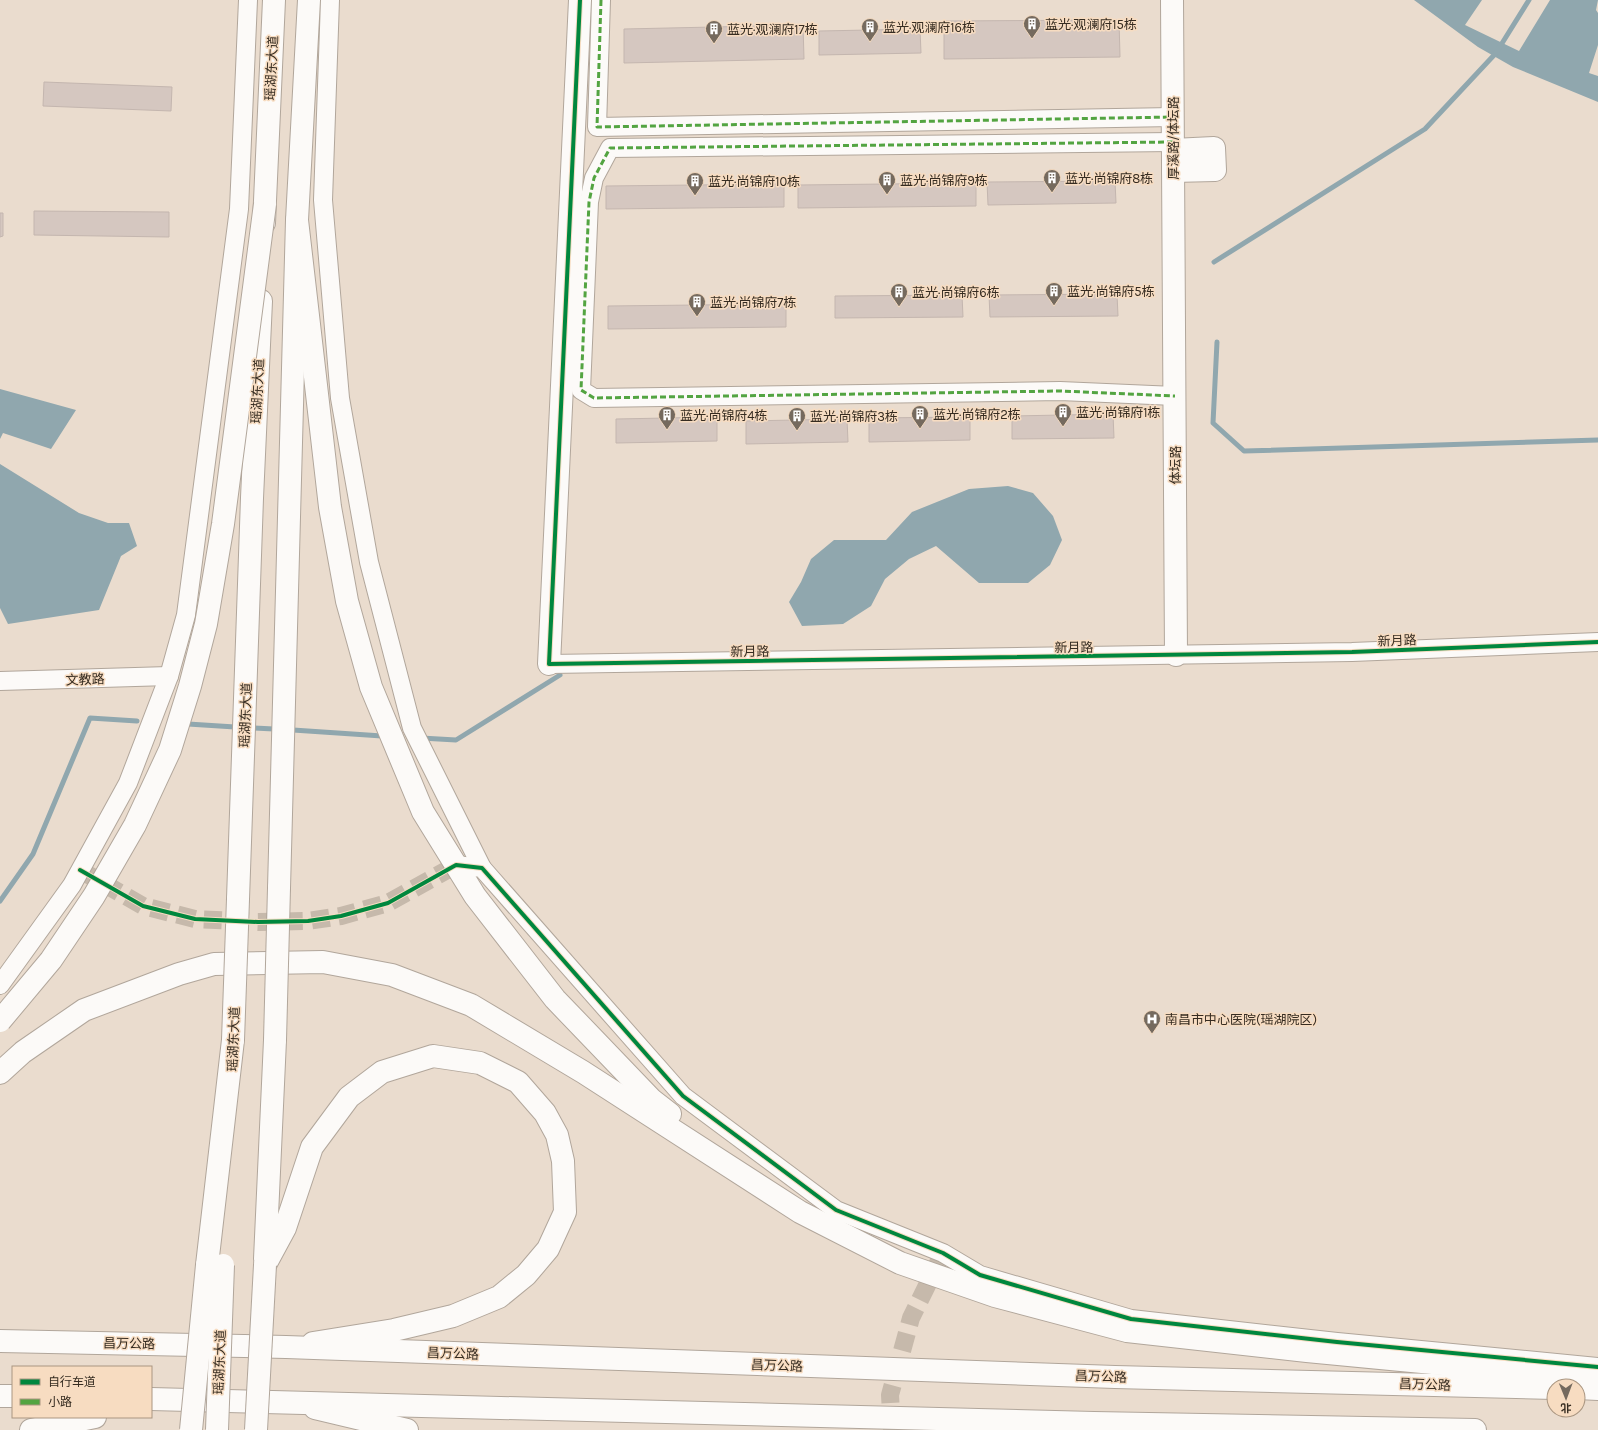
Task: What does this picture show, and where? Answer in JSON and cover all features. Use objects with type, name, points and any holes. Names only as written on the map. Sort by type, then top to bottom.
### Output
[{"type":"main road","name":"瑶湖东大道","points":[[217,1430],[215,1265],[233,1040],[252,490],[274,0]]},
{"type":"main road","points":[[256,1430],[276,1040],[297,220],[309,0]]},
{"type":"main road","points":[[549,664],[580,0]]},
{"type":"main road","name":"厚溪路/体坛路","points":[[1172,0],[1174,275]]},
{"type":"main road","points":[[1173,146],[1214,148],[1215,170],[1173,172]]},
{"type":"main road","points":[[0,1021],[51,960],[94,896],[135,825],[170,750],[192,678],[209,609],[223,524],[265,204]]},
{"type":"main road","points":[[297,220],[330,506],[347,601],[371,687],[424,812],[475,896],[555,999],[652,1100],[800,1212]]},
{"type":"main road","name":"体坛路","points":[[1174,275],[1176,655]]},
{"type":"main road","points":[[0,1073],[23,1052],[84,1010],[179,974],[214,964],[322,962],[392,975],[471,1005],[583,1072],[800,1212],[900,1263],[995,1296],[1127,1331],[1307,1351],[1598,1380]]},
{"type":"main road","points":[[264,1265],[285,1228],[312,1147],[349,1097],[382,1072],[433,1056],[480,1063],[518,1082],[545,1113],[557,1135],[563,1161],[565,1212],[548,1249],[526,1275],[499,1297],[453,1316],[401,1328],[286,1347]]},
{"type":"main road","points":[[191,1430],[215,1265]]},
{"type":"main road","name":"昌万公路","points":[[0,1341],[286,1347],[1115,1377],[1546,1388]]},
{"type":"main road","points":[[1586,1388],[1598,1389]]},
{"type":"main road","points":[[0,1396],[12,1396]]},
{"type":"main road","points":[[152,1400],[1094,1423],[1475,1430]]},
{"type":"main road","points":[[152,1406],[179,1400]]},
{"type":"main road","points":[[294,1403],[407,1430]]},
{"type":"main road","points":[[30,1430],[90,1418]]},
{"type":"street","points":[[0,985],[72,885],[128,783],[169,676],[186,615],[239,209],[248,0]]},
{"type":"street","points":[[330,0],[323,200],[340,398],[369,562],[412,728],[482,868],[683,1096],[836,1210],[943,1252],[980,1275],[1131,1319],[1338,1342],[1598,1367]]},
{"type":"street","points":[[601,0],[597,127],[1173,117]]},
{"type":"street","points":[[1173,146],[610,148],[594,178],[589,202],[581,390],[594,398],[1060,391],[1175,396]]},
{"type":"street","name":"新月路","points":[[549,664],[1352,652],[1598,642]]},
{"type":"street","name":"文教路","points":[[0,681],[169,676]]},
{"type":"street","points":[[456,865],[482,868]]},
{"type":"water","points":[[1414,0],[1482,0],[1465,25],[1519,51],[1550,0],[1598,0],[1596,10],[1598,13],[1598,45],[1589,73],[1598,76],[1598,102],[1513,67],[1478,47]]},
{"type":"water","points":[[0,389],[76,410],[51,449],[3,433],[0,439]]},
{"type":"water","points":[[0,464],[79,513],[108,523],[129,523],[137,546],[121,556],[99,610],[8,624],[0,608]]},
{"type":"water","points":[[1008,486],[1033,493],[1053,516],[1062,540],[1050,565],[1028,583],[979,583],[936,546],[909,559],[885,579],[871,606],[843,624],[802,626],[789,602],[801,582],[811,559],[834,540],[886,540],[912,512],[969,489]]},
{"type":"building","name":"蓝光·观澜府15栋","points":[[1119,20],[1120,57],[944,59],[944,21]]},
{"type":"building","name":"蓝光·观澜府17栋","points":[[803,25],[804,59],[624,63],[624,29]]},
{"type":"building","name":"蓝光·观澜府16栋","points":[[920,29],[921,53],[819,55],[819,31]]},
{"type":"building","points":[[44,82],[172,87],[171,111],[43,106]]},
{"type":"building","name":"蓝光·尚锦府8栋","points":[[1115,181],[1116,203],[988,205],[987,182]]},
{"type":"building","name":"蓝光·尚锦府9栋","points":[[976,183],[976,206],[798,208],[798,185]]},
{"type":"building","name":"蓝光·尚锦府10栋","points":[[784,184],[784,207],[606,209],[606,186]]},
{"type":"building","points":[[34,211],[169,212],[169,237],[34,235]]},
{"type":"building","points":[[0,213],[3,213],[3,236],[0,237]]},
{"type":"building","name":"蓝光·尚锦府5栋","points":[[1117,294],[1118,316],[990,317],[989,295]]},
{"type":"building","name":"蓝光·尚锦府6栋","points":[[962,295],[963,317],[835,318],[835,296]]},
{"type":"building","name":"蓝光·尚锦府7栋","points":[[786,304],[786,327],[608,329],[608,306]]},
{"type":"building","name":"蓝光·尚锦府1栋","points":[[1113,414],[1114,438],[1012,439],[1012,416]]},
{"type":"building","name":"蓝光·尚锦府4栋","points":[[717,417],[717,441],[616,443],[616,419]]},
{"type":"building","name":"蓝光·尚锦府2栋","points":[[970,417],[970,440],[869,442],[869,418]]},
{"type":"building","name":"蓝光·尚锦府3栋","points":[[847,419],[848,442],[746,444],[746,421]]},
{"type":"waterway","points":[[1214,262],[1425,129],[1496,53],[1529,0]]},
{"type":"waterway","points":[[1217,342],[1213,423],[1244,451],[1598,440]]},
{"type":"waterway","points":[[421,738],[456,740],[560,675]]},
{"type":"waterway","points":[[0,901],[33,854],[90,718],[137,721]]},
{"type":"waterway","points":[[188,724],[235,727]]},
{"type":"waterway","points":[[254,728],[274,729]]},
{"type":"waterway","points":[[293,730],[382,736]]},
{"type":"tunnel","points":[[80,870],[143,906],[195,919],[258,922],[308,921],[341,916],[388,903],[456,865]]},
{"type":"tunnel","points":[[892,1430],[890,1395],[911,1318],[943,1253]]},
{"type":"marked path","points":[[601,0],[597,127],[1173,117]]},
{"type":"marked path","points":[[1173,142],[610,148],[594,178],[589,202],[581,390],[594,398],[1060,391],[1175,396]]},
{"type":"cycle path","points":[[580,0],[549,664],[1352,652],[1598,642]]},
{"type":"cycle path","points":[[80,870],[143,906],[195,919],[258,922],[308,921],[341,916],[388,903],[456,865],[482,868],[683,1096],[836,1210],[943,1253],[980,1275],[1131,1319],[1337,1342],[1598,1367]]},
{"type":"place","name":"蓝光·观澜府15栋","points":[[1032,39]]},
{"type":"place","name":"蓝光·观澜府16栋","points":[[870,42]]},
{"type":"place","name":"蓝光·观澜府17栋","points":[[714,44]]},
{"type":"place","name":"蓝光·尚锦府8栋","points":[[1052,193]]},
{"type":"place","name":"蓝光·尚锦府9栋","points":[[887,195]]},
{"type":"place","name":"蓝光·尚锦府10栋","points":[[695,196]]},
{"type":"place","name":"蓝光·尚锦府5栋","points":[[1054,306]]},
{"type":"place","name":"蓝光·尚锦府6栋","points":[[899,307]]},
{"type":"place","name":"蓝光·尚锦府7栋","points":[[697,317]]},
{"type":"place","name":"蓝光·尚锦府1栋","points":[[1063,427]]},
{"type":"place","name":"蓝光·尚锦府2栋","points":[[920,429]]},
{"type":"place","name":"蓝光·尚锦府4栋","points":[[667,430]]},
{"type":"place","name":"蓝光·尚锦府3栋","points":[[797,431]]},
{"type":"place","name":"南昌市中心医院(瑶湖院区)","points":[[1152,1034]]}]
